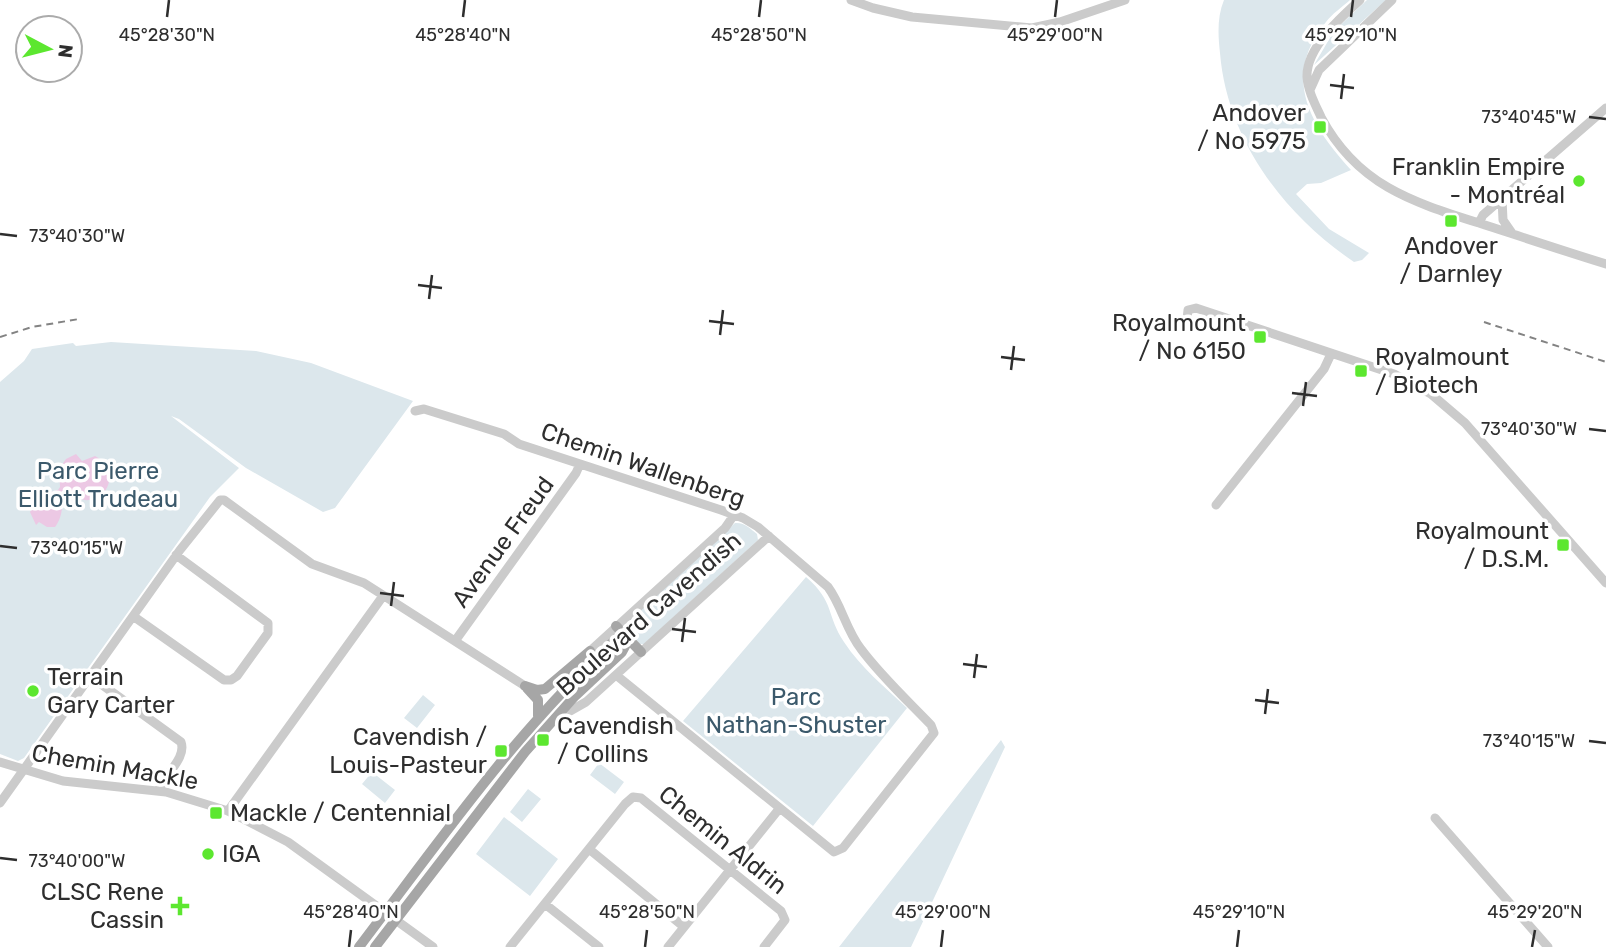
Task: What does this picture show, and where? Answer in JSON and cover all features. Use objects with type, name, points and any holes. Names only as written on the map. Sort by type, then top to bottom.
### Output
[{"type":"main road","points":[[623,633],[641,652]]},
{"type":"main road","name":"Boulevard Cavendish","points":[[359,947],[503,757],[578,674],[623,633]]},
{"type":"main road","name":"Boulevard Cavendish","points":[[375,947],[515,765],[575,696],[624,649],[623,633]]},
{"type":"main road","points":[[525,686],[540,691],[545,689],[590,651]]},
{"type":"main road","points":[[525,686],[538,700],[538,716]]},
{"type":"street","points":[[851,0],[912,17],[1032,28],[1060,22],[1125,0]]},
{"type":"street","points":[[1360,0],[1332,26],[1309,63],[1307,75],[1310,92],[1325,123],[1356,163],[1373,178],[1411,201],[1606,264]]},
{"type":"street","points":[[1310,92],[1319,70],[1392,0]]},
{"type":"street","points":[[1479,223],[1483,215],[1606,107]]},
{"type":"street","points":[[1502,199],[1503,219],[1513,234]]},
{"type":"street","points":[[1210,314],[1406,379],[1443,402],[1606,583]]},
{"type":"street","points":[[1216,505],[1324,369],[1331,354]]},
{"type":"street","name":"Chemin Wallenberg","points":[[415,411],[424,409],[504,434],[519,444],[734,514],[769,536],[828,587],[861,649],[931,725],[934,733],[843,848],[834,852],[779,809]]},
{"type":"street","name":"Avenue Freud","points":[[455,641],[580,464]]},
{"type":"street","points":[[0,803],[176,555],[212,506],[220,500],[224,500],[312,564],[357,579],[525,686]]},
{"type":"street","name":"Boulevard Cavendish","points":[[552,703],[590,651],[623,633],[725,528],[734,514]]},
{"type":"street","name":"Boulevard Cavendish","points":[[554,720],[583,705],[769,536]]},
{"type":"street","points":[[133,616],[224,680],[233,680],[245,666],[268,633],[267,621],[176,555]]},
{"type":"street","points":[[228,811],[383,596]]},
{"type":"street","points":[[616,675],[779,809],[668,947]]},
{"type":"street","points":[[90,676],[181,742],[182,753],[162,781],[159,791]]},
{"type":"street","name":"Chemin Mackle","points":[[0,762],[64,781],[159,791],[198,800],[228,811],[288,842],[433,947]]},
{"type":"street","name":"Chemin Aldrin","points":[[589,849],[625,804],[633,797],[641,799],[781,911],[785,920],[764,947]]},
{"type":"street","points":[[1436,818],[1548,947]]},
{"type":"street","points":[[510,947],[589,849],[684,926]]},
{"type":"street","points":[[545,904],[599,947]]},
{"type":"green space","points":[[1224,0],[1350,0],[1328,19],[1312,42],[1305,62],[1303,81],[1313,118],[1323,136],[1351,170],[1321,183],[1307,184],[1296,194],[1329,229],[1369,253],[1362,260],[1354,262],[1304,221],[1263,172],[1247,144],[1225,85],[1219,33]]},
{"type":"green space","points":[[1367,0],[1386,0],[1314,65],[1334,31]]},
{"type":"green space","name":"Parc Pierre Elliott Trudeau","points":[[111,342],[256,351],[311,363],[413,401],[335,508],[323,512],[246,468],[171,416],[239,468],[210,497],[24,758],[18,761],[0,754],[0,382],[24,361],[32,349],[73,343],[76,346]]},
{"type":"green space","points":[[735,523],[750,528],[757,534],[758,540],[644,644],[640,644],[625,623]]},
{"type":"green space","name":"Parc Nathan-Shuster","points":[[806,577],[822,594],[838,632],[851,651],[907,708],[813,826],[683,721]]},
{"type":"green space","points":[[423,695],[435,705],[417,728],[404,718]]},
{"type":"green space","points":[[1001,740],[1005,747],[911,947],[839,947]]},
{"type":"green space","points":[[599,763],[624,782],[615,794],[590,775]]},
{"type":"green space","points":[[372,772],[395,790],[385,803],[362,784]]},
{"type":"green space","points":[[528,789],[541,799],[522,822],[510,812]]},
{"type":"green space","points":[[504,817],[558,859],[530,896],[476,854]]},
{"type":"shaded area","points":[[76,454],[82,461],[95,456],[102,460],[109,472],[105,491],[89,500],[66,496],[55,527],[47,527],[39,522],[36,525],[30,512],[42,494],[58,490],[59,469],[66,459]]},
{"type":"railway","points":[[0,337],[32,327],[79,319]]},
{"type":"railway","points":[[1484,322],[1606,362]]},
{"type":"place","name":"Andover / No 5975","points":[[1320,127]]},
{"type":"place","name":"Franklin Empire - Montréal","points":[[1579,181]]},
{"type":"place","name":"Andover / Darnley","points":[[1451,221]]},
{"type":"place","name":"Royalmount / No 6150","points":[[1260,337]]},
{"type":"place","name":"Royalmount / Biotech","points":[[1361,371]]},
{"type":"place","name":"Royalmount / D.S.M.","points":[[1563,545]]},
{"type":"place","name":"Terrain Gary Carter","points":[[33,691]]},
{"type":"place","name":"Cavendish / Collins","points":[[543,740]]},
{"type":"place","name":"Cavendish / Louis-Pasteur","points":[[501,751]]},
{"type":"place","name":"Mackle / Centennial","points":[[216,813]]},
{"type":"place","name":"IGA","points":[[208,854]]},
{"type":"place","name":"CLSC Rene Cassin","points":[[180,906]]}]
